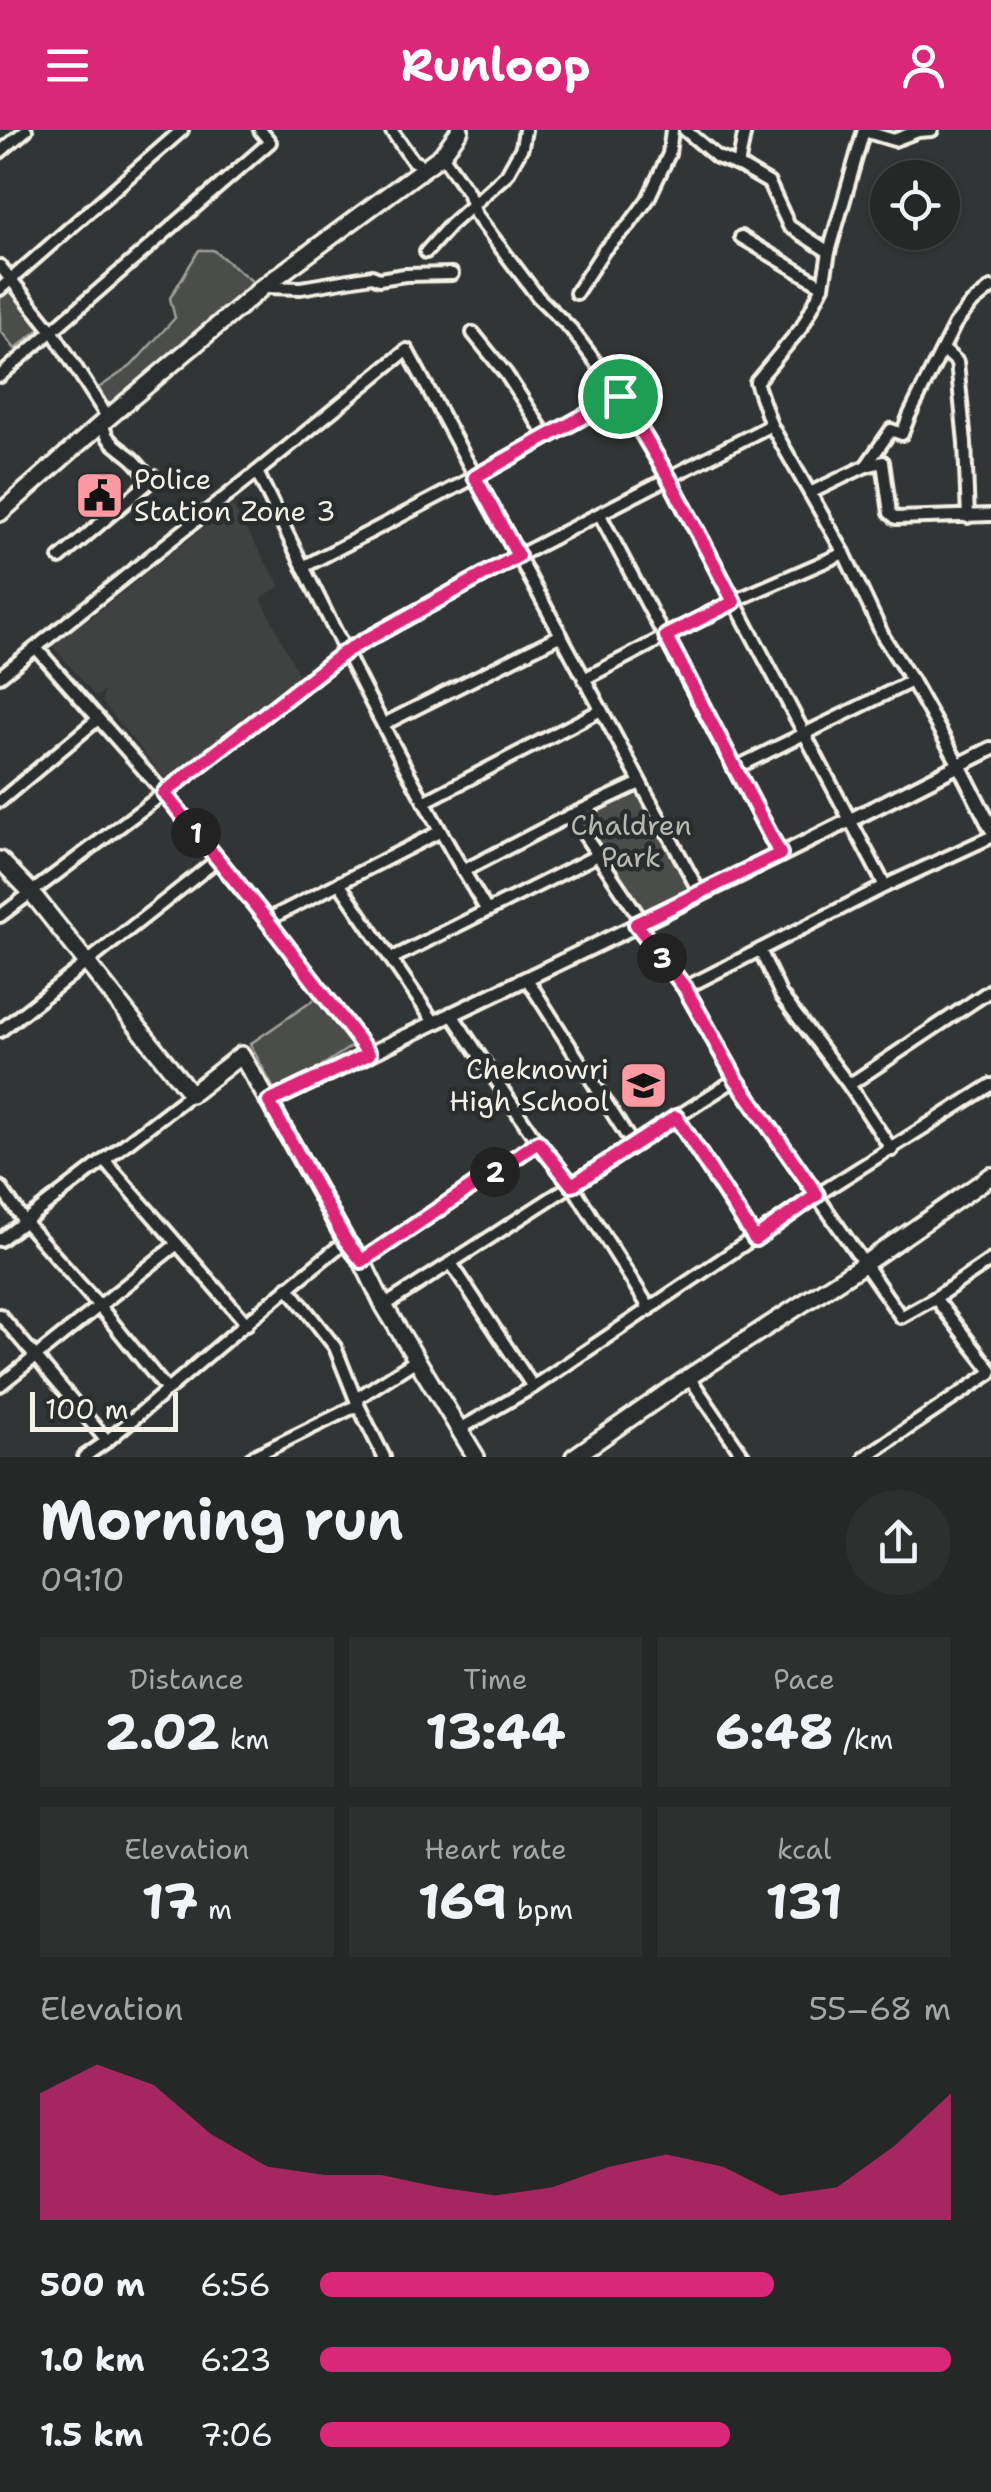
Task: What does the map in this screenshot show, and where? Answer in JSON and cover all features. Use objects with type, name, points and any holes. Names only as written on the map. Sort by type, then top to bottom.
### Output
[{"type":"main road","points":[[0,513],[263,287],[442,155],[460,130]]},
{"type":"main road","points":[[0,860],[31,892],[191,1094],[241,1055],[346,1241],[362,1261],[384,1306],[476,1457]]},
{"type":"main road","points":[[574,1457],[991,1176]]},
{"type":"street","points":[[0,152],[26,130]]},
{"type":"street","points":[[0,289],[182,130]]},
{"type":"street","points":[[0,376],[270,142],[260,130]]},
{"type":"street","points":[[391,130],[413,161],[426,166]]},
{"type":"street","points":[[426,252],[507,174],[522,147],[525,130]]},
{"type":"street","points":[[576,293],[604,250],[648,199],[670,154],[672,130]]},
{"type":"street","points":[[685,130],[716,157],[769,183],[789,226],[829,252]]},
{"type":"street","points":[[738,166],[745,130]]},
{"type":"street","points":[[932,130],[894,140],[864,131],[823,286],[802,328],[756,382],[771,425],[991,828]]},
{"type":"street","points":[[442,155],[468,192],[476,215],[528,283],[571,329],[620,396],[669,478],[885,886]]},
{"type":"street","points":[[741,238],[823,286]]},
{"type":"street","points":[[0,266],[53,332],[105,420],[104,432],[114,446],[153,479],[60,558]]},
{"type":"street","points":[[263,287],[301,288],[372,276],[379,279],[452,274]]},
{"type":"street","points":[[866,466],[891,430],[902,434],[955,324],[991,288]]},
{"type":"street","points":[[473,333],[506,374],[546,437]]},
{"type":"street","points":[[943,349],[957,362],[968,517]]},
{"type":"street","points":[[0,676],[407,350],[700,893]]},
{"type":"street","points":[[303,567],[620,396]]},
{"type":"street","points":[[0,916],[346,651],[518,556],[771,425]]},
{"type":"street","points":[[810,493],[883,462],[890,513],[896,518],[991,516]]},
{"type":"street","points":[[257,472],[424,802],[486,909]]},
{"type":"street","points":[[600,515],[780,854]]},
{"type":"street","points":[[584,679],[734,602],[844,553]]},
{"type":"street","points":[[384,724],[560,634]]},
{"type":"street","points":[[36,648],[164,793],[369,1054]]},
{"type":"street","points":[[735,768],[912,681]]},
{"type":"street","points":[[424,802],[601,710]]},
{"type":"street","points":[[0,801],[98,720]]},
{"type":"street","points":[[269,1102],[991,749]]},
{"type":"street","points":[[463,871],[640,783]]},
{"type":"street","points":[[572,814],[639,923],[685,988],[736,1079],[901,1317],[991,1260]]},
{"type":"street","points":[[267,920],[440,832]]},
{"type":"street","points":[[685,988],[991,837]]},
{"type":"street","points":[[391,959],[598,854]]},
{"type":"street","points":[[0,1031],[216,860]]},
{"type":"street","points":[[339,883],[434,1022]]},
{"type":"street","points":[[760,950],[781,995],[849,1084],[892,1150]]},
{"type":"street","points":[[527,979],[633,1145]]},
{"type":"street","points":[[849,1084],[991,990]]},
{"type":"street","points":[[451,1014],[572,1185],[650,1309]]},
{"type":"street","points":[[384,1306],[736,1079]]},
{"type":"street","points":[[460,1428],[533,1387],[817,1195],[991,1085]]},
{"type":"street","points":[[0,1240],[191,1094]]},
{"type":"street","points":[[676,1117],[755,1239]]},
{"type":"street","points":[[362,1261],[538,1142]]},
{"type":"street","points":[[105,1161],[247,1324]]},
{"type":"street","points":[[0,1187],[24,1221],[167,1390]]},
{"type":"street","points":[[93,1455],[346,1241]]},
{"type":"street","points":[[0,1385],[177,1244]]},
{"type":"street","points":[[451,1263],[533,1387]]},
{"type":"street","points":[[288,1287],[336,1346],[358,1405],[384,1457]]},
{"type":"street","points":[[865,1457],[991,1371],[936,1298]]},
{"type":"street","points":[[0,1315],[107,1441]]},
{"type":"street","points":[[358,1405],[359,1398],[418,1360]]},
{"type":"street","points":[[689,1377],[744,1457]]},
{"type":"street","points":[[252,1457],[358,1405]]},
{"type":"shaded area","points":[[232,505],[280,586],[261,598],[301,680],[166,780],[102,702],[104,691],[96,697],[51,644],[84,617],[88,620]]},
{"type":"green space","points":[[199,250],[213,250],[257,285],[108,410],[94,391],[131,366],[175,318],[170,298]]},
{"type":"green space","points":[[11,289],[42,327],[15,349],[0,330],[0,298]]},
{"type":"green space","name":"Chaldren Park","points":[[639,789],[696,889],[642,914],[580,822]]},
{"type":"green space","points":[[318,997],[355,1044],[277,1095],[250,1044]]},
{"type":"place","name":"Police Station Zone 3","points":[[99,495]]},
{"type":"place","name":"Cheknowri High School","points":[[644,1085]]},
{"type":"route","points":[[620,396],[669,478],[734,602],[666,636],[780,854],[636,924],[685,988],[736,1079],[817,1195],[755,1239],[676,1117],[572,1185],[538,1142],[362,1261],[346,1241],[269,1102],[369,1054],[164,793],[346,651],[518,556],[475,477],[620,396]]}]
